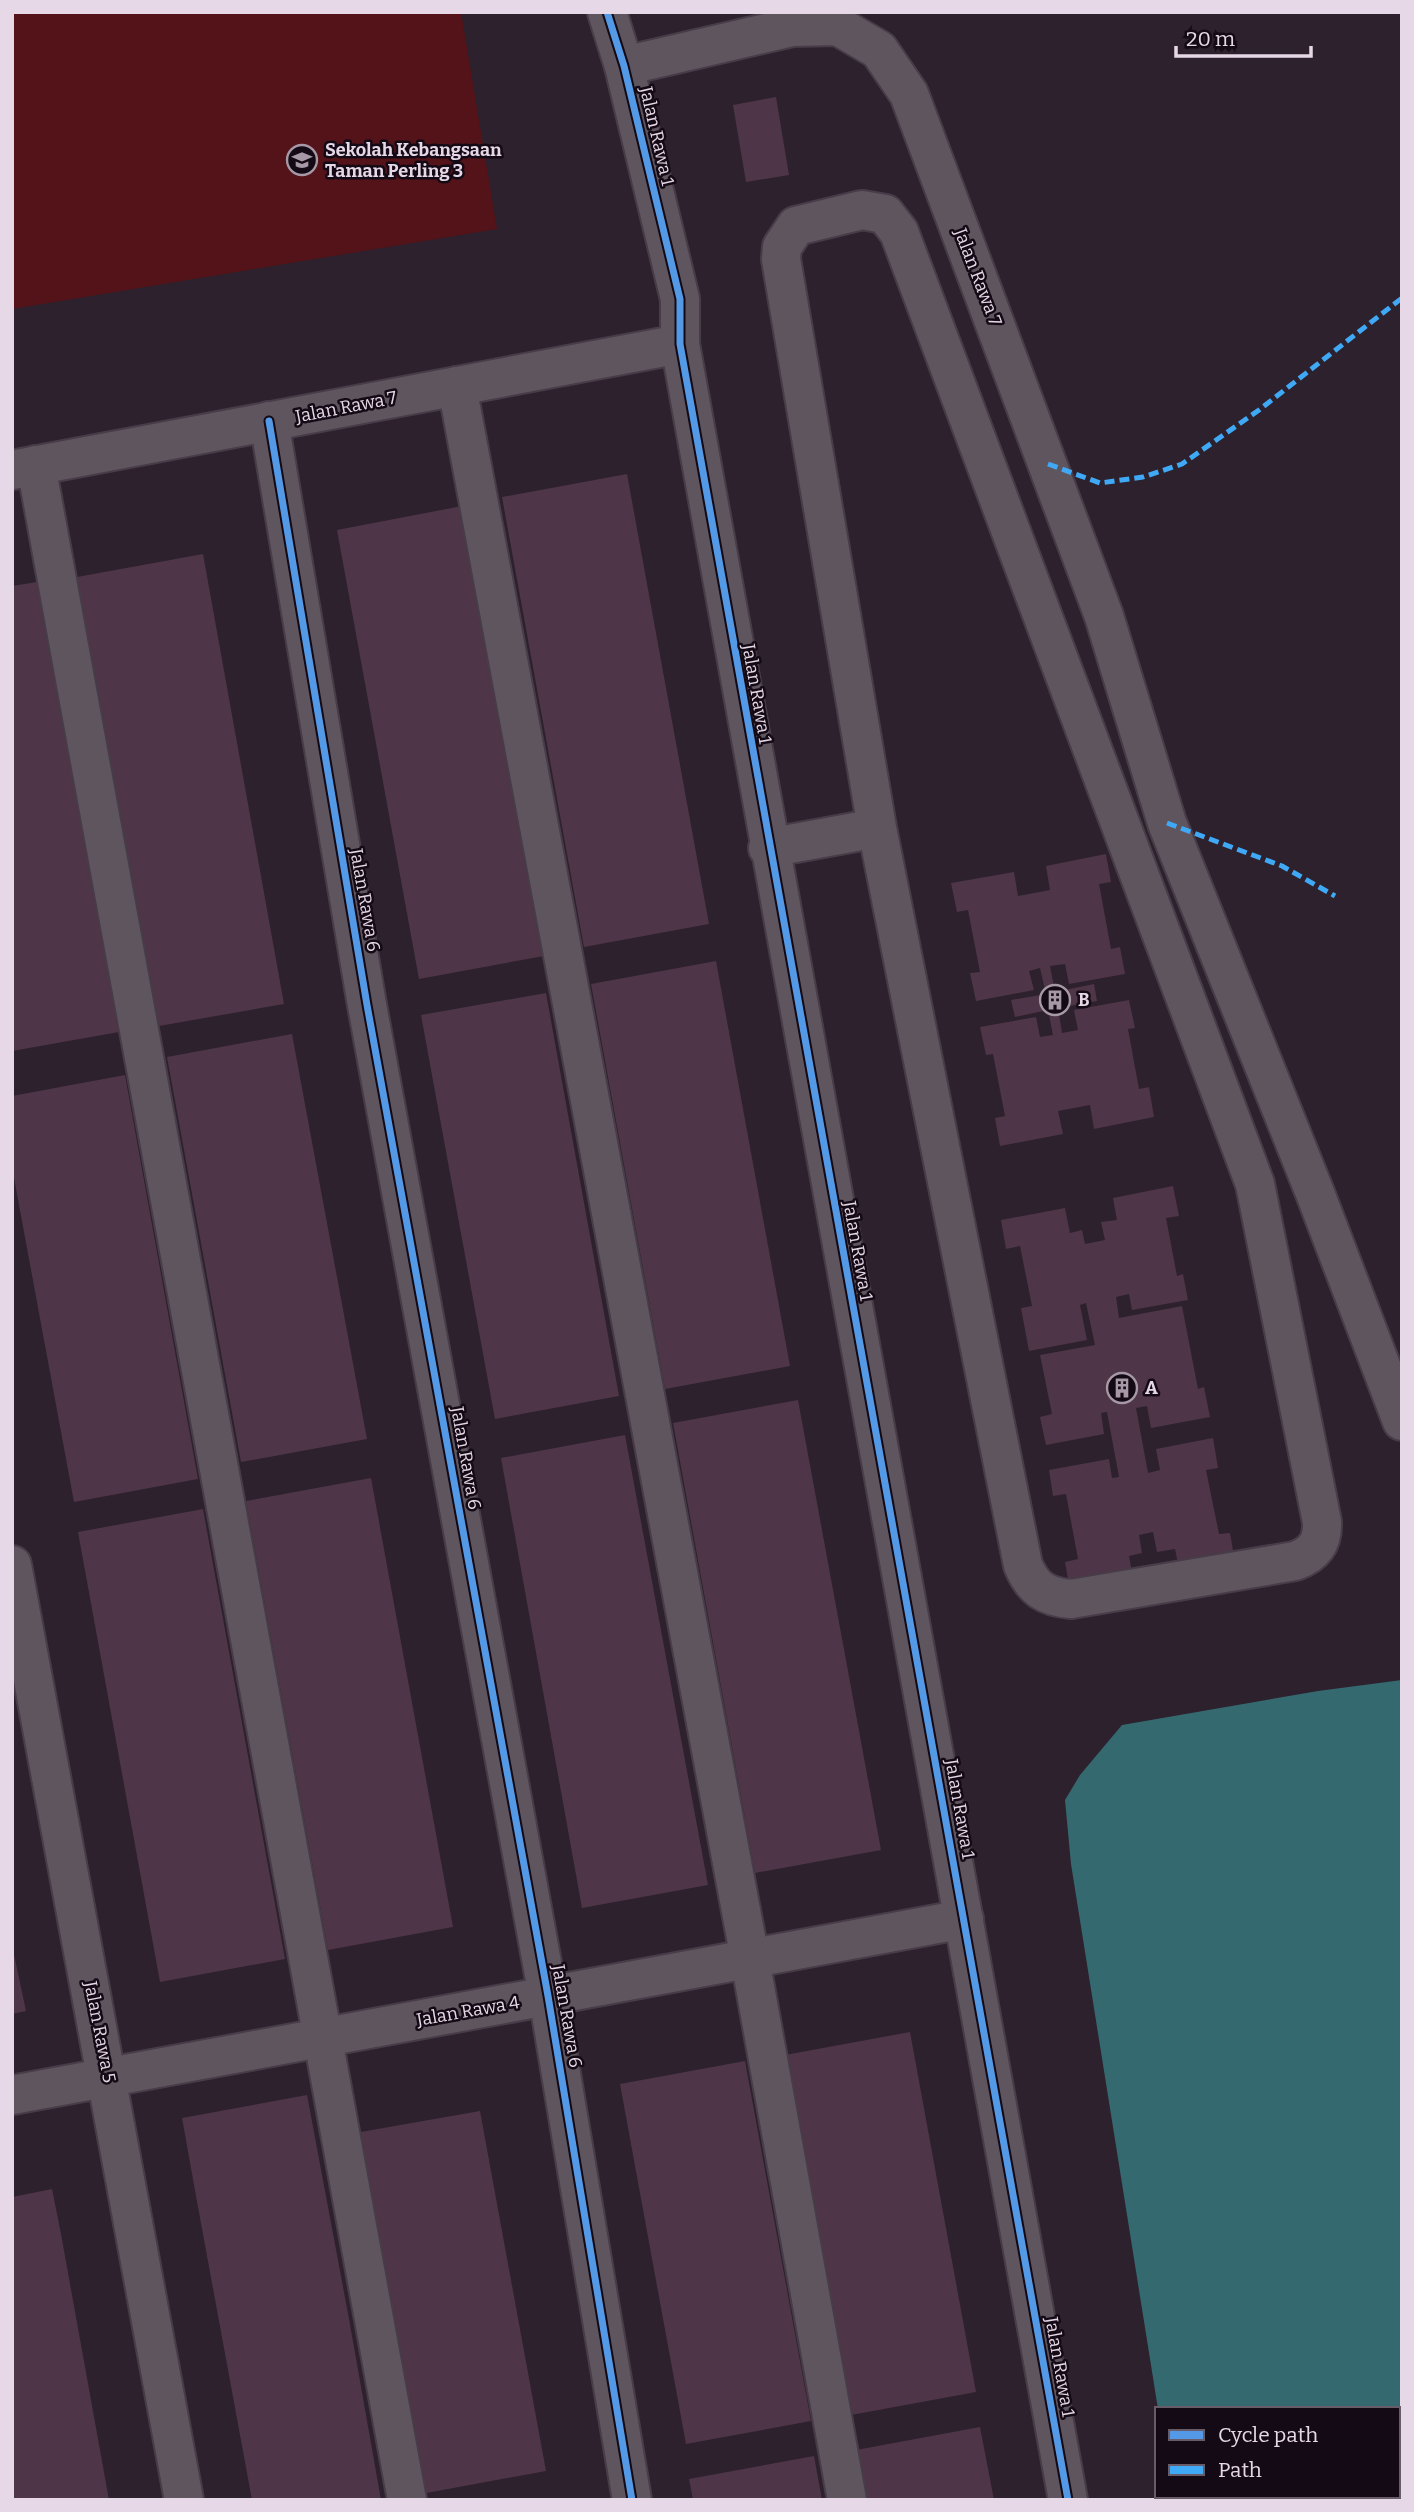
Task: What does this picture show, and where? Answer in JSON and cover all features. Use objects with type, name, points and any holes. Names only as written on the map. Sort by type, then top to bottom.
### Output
[{"type":"street","name":"Jalan Rawa 1","points":[[607,12],[624,66],[680,299],[680,344],[768,848],[1068,2500]]},
{"type":"street","name":"Jalan Rawa 7","points":[[624,66],[792,27],[838,26],[879,50],[909,94],[1104,616],[1167,823],[1315,1193],[1402,1421]]},
{"type":"street","points":[[862,210],[884,214],[899,232],[1255,1184],[1322,1522],[1322,1535],[1317,1547],[1307,1556],[1294,1561],[1071,1599],[1048,1595],[1029,1580],[1023,1565],[877,828],[781,259],[782,247],[796,226],[862,210]]},
{"type":"street","name":"Jalan Rawa 7","points":[[24,468],[680,344]]},
{"type":"street","points":[[457,386],[750,1959],[847,2500]]},
{"type":"street","name":"Jalan Rawa 6","points":[[269,421],[367,1005],[548,1996],[632,2500]]},
{"type":"street","points":[[24,468],[324,2037],[407,2500]]},
{"type":"street","points":[[768,848],[877,828]]},
{"type":"street","name":"Jalan Rawa 5","points":[[12,1564],[184,2500]]},
{"type":"street","name":"Jalan Rawa 4","points":[[12,2095],[964,1919]]},
{"type":"shaded area","points":[[12,12],[461,12],[497,229],[12,309]]},
{"type":"water","points":[[1402,1680],[1400,2420],[1400,2407],[1158,2407],[1071,1864],[1065,1800],[1080,1775],[1122,1725],[1318,1691]]},
{"type":"water","points":[[1400,2456],[1402,2500],[1189,2500],[1400,2498]]},
{"type":"building","points":[[776,97],[789,175],[746,182],[733,105]]},
{"type":"building","points":[[627,474],[709,924],[584,947],[502,497]]},
{"type":"building","points":[[462,506],[544,956],[419,979],[337,530]]},
{"type":"building","points":[[203,554],[284,1004],[159,1026],[77,577]]},
{"type":"building","points":[[37,582],[119,1032],[12,1051],[12,586]]},
{"type":"building","name":"B","points":[[1106,854],[1111,882],[1099,884],[1111,949],[1120,947],[1125,974],[1069,984],[1065,964],[1050,966],[1055,992],[1094,984],[1097,1001],[1058,1008],[1062,1033],[1078,1030],[1074,1010],[1129,1000],[1135,1028],[1128,1029],[1139,1089],[1149,1087],[1154,1117],[1094,1129],[1090,1105],[1058,1111],[1063,1134],[1000,1146],[995,1118],[1005,1116],[993,1054],[986,1055],[980,1027],[1036,1017],[1040,1037],[1053,1035],[1048,1010],[1015,1017],[1011,1000],[1046,994],[1040,968],[1029,971],[1034,990],[976,1001],[970,973],[980,972],[968,910],[957,912],[951,883],[1014,872],[1018,896],[1050,890],[1046,866]]},
{"type":"building","points":[[716,961],[790,1366],[665,1389],[591,984]]},
{"type":"building","points":[[546,993],[619,1396],[495,1419],[421,1015]]},
{"type":"building","points":[[292,1034],[367,1439],[241,1462],[167,1057]]},
{"type":"building","points":[[125,1075],[198,1479],[74,1502],[12,1167],[12,1096]]},
{"type":"building","name":"A","points":[[1173,1186],[1179,1216],[1166,1218],[1177,1276],[1183,1274],[1188,1300],[1132,1310],[1129,1294],[1116,1297],[1119,1318],[1182,1306],[1198,1389],[1204,1387],[1210,1417],[1151,1428],[1147,1406],[1136,1408],[1148,1473],[1160,1470],[1156,1449],[1213,1438],[1218,1468],[1206,1470],[1219,1534],[1230,1533],[1235,1562],[1180,1573],[1175,1549],[1157,1552],[1153,1532],[1139,1535],[1142,1553],[1129,1556],[1133,1578],[1070,1590],[1065,1562],[1078,1559],[1066,1494],[1053,1496],[1049,1470],[1109,1459],[1112,1478],[1119,1477],[1107,1412],[1101,1413],[1104,1434],[1046,1445],[1040,1417],[1052,1414],[1040,1355],[1095,1345],[1086,1303],[1080,1305],[1087,1340],[1029,1351],[1021,1308],[1032,1306],[1020,1246],[1006,1249],[1001,1220],[1065,1208],[1070,1233],[1082,1230],[1085,1244],[1105,1240],[1101,1222],[1117,1220],[1113,1198]]},
{"type":"building","points":[[798,1400],[881,1850],[755,1873],[673,1423]]},
{"type":"building","points":[[625,1435],[708,1885],[582,1908],[501,1458]]},
{"type":"building","points":[[371,1478],[453,1927],[328,1950],[246,1501]]},
{"type":"building","points":[[203,1509],[285,1959],[160,1982],[78,1532]]},
{"type":"building","points":[[12,1945],[26,2011],[12,2014]]},
{"type":"building","points":[[910,2032],[976,2392],[851,2415],[785,2055]]},
{"type":"building","points":[[745,2061],[811,2421],[686,2444],[620,2084]]},
{"type":"building","points":[[307,2095],[381,2500],[252,2500],[198,2207],[182,2118]]},
{"type":"building","points":[[480,2111],[546,2471],[421,2494],[355,2133]]},
{"type":"building","points":[[52,2189],[109,2500],[12,2500],[12,2197]]},
{"type":"building","points":[[980,2427],[994,2500],[865,2500],[856,2450]]},
{"type":"building","points":[[814,2456],[822,2500],[693,2500],[689,2479]]},
{"type":"marked path","points":[[1048,464],[1100,483],[1143,477],[1182,464],[1259,410],[1402,298]]},
{"type":"marked path","points":[[1167,823],[1282,866],[1335,896]]},
{"type":"cycle path","points":[[607,12],[624,66],[680,299],[680,344],[1068,2500]]},
{"type":"cycle path","points":[[269,421],[367,1005],[548,1996],[632,2500]]},
{"type":"place","name":"Sekolah Kebangsaan Taman Perling 3","points":[[302,160]]},
{"type":"place","name":"B","points":[[1055,1000]]},
{"type":"place","name":"A","points":[[1122,1388]]}]
